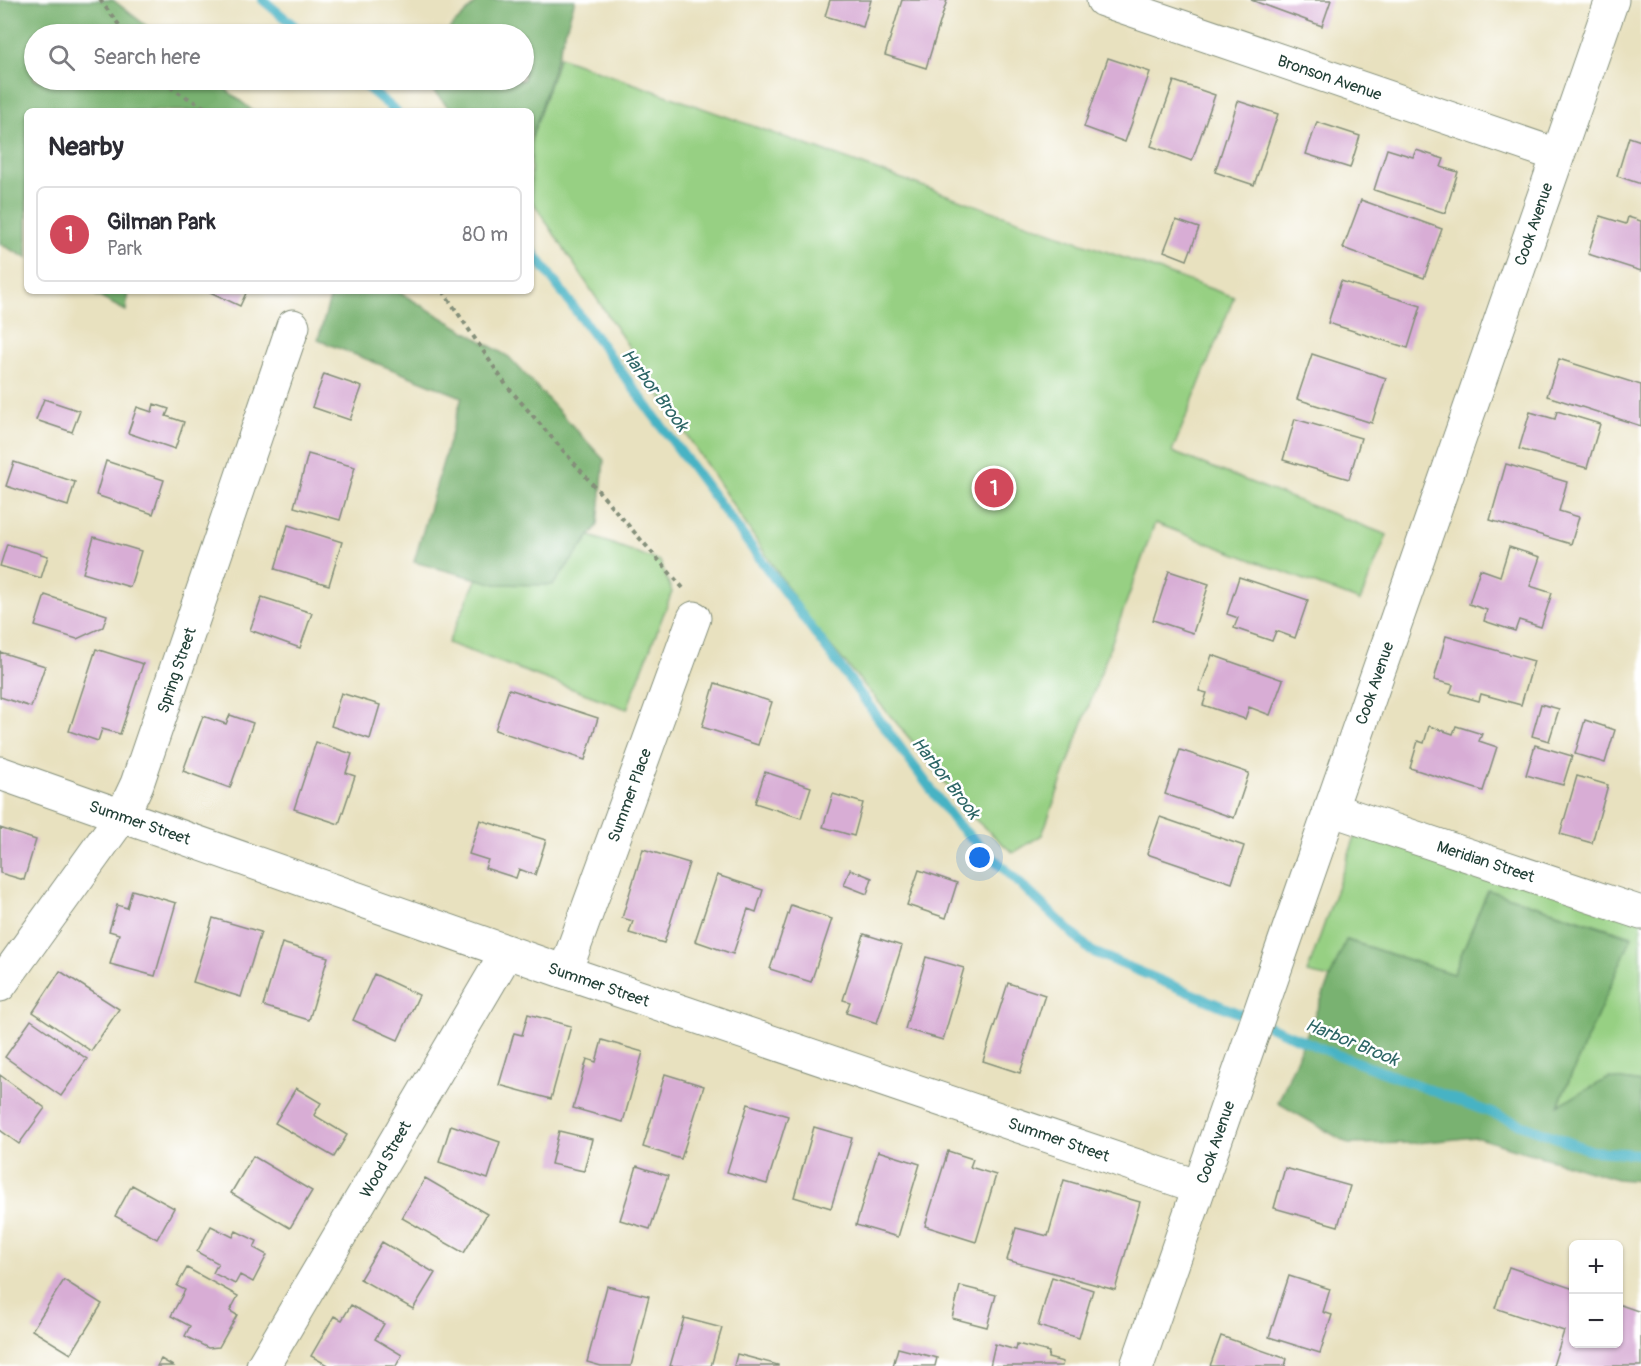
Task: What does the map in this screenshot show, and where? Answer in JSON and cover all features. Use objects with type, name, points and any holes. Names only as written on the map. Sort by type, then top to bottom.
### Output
[{"type":"street","name":"Cook Avenue","points":[[1137,1366],[1611,0]]},
{"type":"street","name":"Bronson Avenue","points":[[1112,2],[1557,155]]},
{"type":"street","name":"Spring Street","points":[[0,985],[122,816],[137,784],[293,326]]},
{"type":"street","name":"Summer Place","points":[[565,972],[694,618]]},
{"type":"street","name":"Summer Street","points":[[0,773],[507,952],[1199,1187]]},
{"type":"street","name":"Meridian Street","points":[[1330,809],[1641,913]]},
{"type":"street","name":"Wood Street","points":[[263,1366],[507,952]]},
{"type":"path","points":[[100,0],[118,24]]},
{"type":"path","points":[[174,90],[206,108]]},
{"type":"path","points":[[444,294],[506,386],[688,593],[693,603],[694,618]]},
{"type":"green space","points":[[0,0],[113,0],[144,24],[24,24],[24,90],[227,90],[249,108],[24,108],[24,256],[0,244]]},
{"type":"green space","points":[[479,0],[575,0],[534,130],[534,108],[449,108],[432,90],[534,90],[534,24],[454,24]]},
{"type":"green space","points":[[559,57],[1234,297],[1172,452],[1387,535],[1360,601],[1155,523],[1042,835],[1013,853],[969,814],[923,754],[811,623],[534,204],[534,131]]},
{"type":"green space","points":[[94,294],[128,294],[126,311]]},
{"type":"green space","points":[[331,294],[402,294],[509,357],[604,460],[598,525],[553,585],[496,584],[414,562],[462,397],[318,340]]},
{"type":"green space","points":[[590,536],[660,561],[672,592],[627,709],[448,643],[477,578],[496,584],[553,585]]},
{"type":"green space","points":[[1361,820],[1641,899],[1641,1083],[1609,1078],[1558,1106],[1632,936],[1488,890],[1453,974],[1347,940],[1330,978],[1307,973]]},
{"type":"green space","points":[[1488,890],[1632,937],[1558,1105],[1609,1078],[1641,1083],[1641,1181],[1617,1179],[1475,1137],[1417,1143],[1349,1144],[1278,1103],[1346,940],[1453,974]]},
{"type":"building","points":[[830,0],[871,0],[863,27],[825,16]]},
{"type":"building","points":[[902,0],[947,0],[926,68],[885,55]]},
{"type":"building","points":[[1251,0],[1331,0],[1322,26]]},
{"type":"building","points":[[1108,58],[1150,72],[1125,142],[1084,127]]},
{"type":"building","points":[[1174,81],[1215,95],[1192,161],[1151,146]]},
{"type":"building","points":[[1238,101],[1278,114],[1254,185],[1215,172]]},
{"type":"building","points":[[1317,122],[1360,136],[1350,168],[1306,154]]},
{"type":"building","points":[[1629,137],[1641,141],[1641,184],[1617,176]]},
{"type":"building","points":[[1387,149],[1413,157],[1416,150],[1444,159],[1441,167],[1458,172],[1445,213],[1374,190]]},
{"type":"building","points":[[1361,200],[1442,229],[1424,278],[1343,248]]},
{"type":"building","points":[[1600,216],[1626,224],[1628,217],[1641,221],[1641,271],[1588,254]]},
{"type":"building","points":[[1176,220],[1199,228],[1187,260],[1164,251]]},
{"type":"building","points":[[1341,281],[1421,306],[1408,348],[1328,323]]},
{"type":"building","points":[[214,294],[246,294],[240,306]]},
{"type":"building","points":[[1312,354],[1386,378],[1372,423],[1297,399]]},
{"type":"building","points":[[1559,359],[1641,385],[1641,426],[1547,396]]},
{"type":"building","points":[[324,374],[362,387],[350,420],[312,407]]},
{"type":"building","points":[[44,399],[80,411],[72,432],[36,420]]},
{"type":"building","points":[[154,404],[169,409],[166,416],[184,422],[175,449],[128,433],[137,407],[152,412]]},
{"type":"building","points":[[1557,411],[1600,424],[1587,468],[1519,449],[1530,412],[1555,419]]},
{"type":"building","points":[[1295,419],[1361,438],[1349,479],[1283,460]]},
{"type":"building","points":[[308,454],[355,467],[340,520],[294,507]]},
{"type":"building","points":[[106,461],[164,480],[153,514],[96,495]]},
{"type":"building","points":[[14,462],[75,482],[68,506],[6,486]]},
{"type":"building","points":[[1506,464],[1567,482],[1559,511],[1579,517],[1571,544],[1490,520]]},
{"type":"building","points":[[288,525],[342,542],[329,585],[275,569]]},
{"type":"building","points":[[94,537],[141,551],[130,587],[83,573]]},
{"type":"building","points":[[7,544],[48,556],[41,578],[0,566]]},
{"type":"building","points":[[1509,547],[1540,557],[1530,586],[1552,593],[1541,627],[1519,620],[1515,631],[1484,621],[1487,610],[1469,604],[1480,569],[1500,576]]},
{"type":"building","points":[[1169,571],[1209,584],[1193,633],[1153,620]]},
{"type":"building","points":[[1239,577],[1308,600],[1295,638],[1276,631],[1272,641],[1234,628],[1238,618],[1227,614]]},
{"type":"building","points":[[45,595],[107,615],[103,627],[77,639],[35,626]]},
{"type":"building","points":[[262,597],[312,613],[300,648],[250,630]]},
{"type":"building","points":[[1446,636],[1534,661],[1521,705],[1481,694],[1479,701],[1450,693],[1453,685],[1434,680]]},
{"type":"building","points":[[96,649],[143,664],[120,734],[102,729],[98,741],[69,731]]},
{"type":"building","points":[[0,652],[45,666],[31,707],[0,697]]},
{"type":"building","points":[[1212,655],[1283,680],[1270,715],[1249,707],[1245,719],[1203,705],[1207,693],[1199,691]]},
{"type":"building","points":[[715,683],[772,702],[758,745],[702,727]]},
{"type":"building","points":[[509,689],[598,718],[585,760],[495,730]]},
{"type":"building","points":[[341,693],[380,705],[370,739],[331,726]]},
{"type":"building","points":[[1541,704],[1559,709],[1549,741],[1532,736]]},
{"type":"building","points":[[230,715],[253,723],[230,788],[183,771],[203,716],[226,724]]},
{"type":"building","points":[[1585,720],[1615,730],[1605,763],[1575,754]]},
{"type":"building","points":[[1429,726],[1453,734],[1456,726],[1482,734],[1479,741],[1497,747],[1483,791],[1410,768],[1418,741],[1424,743]]},
{"type":"building","points":[[316,742],[352,754],[346,773],[355,776],[339,824],[294,809]]},
{"type":"building","points":[[1535,745],[1572,756],[1563,785],[1526,775]]},
{"type":"building","points":[[1180,750],[1249,773],[1234,818],[1165,794]]},
{"type":"building","points":[[765,772],[811,787],[801,818],[755,803]]},
{"type":"building","points":[[1577,776],[1608,785],[1592,843],[1560,834]]},
{"type":"building","points":[[833,794],[863,803],[854,836],[823,827]]},
{"type":"building","points":[[1160,817],[1244,846],[1232,883],[1147,854]]},
{"type":"building","points":[[480,820],[546,840],[535,875],[519,869],[516,878],[485,868],[488,860],[469,854]]},
{"type":"building","points":[[0,828],[36,840],[24,880],[0,873]]},
{"type":"building","points":[[643,849],[689,863],[664,943],[629,933],[633,921],[622,918]]},
{"type":"building","points":[[850,869],[872,878],[867,894],[844,885]]},
{"type":"building","points":[[919,870],[957,883],[946,918],[907,905]]},
{"type":"building","points":[[717,875],[763,890],[756,912],[748,909],[733,954],[695,941]]},
{"type":"building","points":[[132,890],[176,903],[155,976],[110,964],[119,934],[109,931],[117,905],[127,908]]},
{"type":"building","points":[[791,905],[832,919],[811,982],[770,969]]},
{"type":"building","points":[[213,918],[261,932],[241,997],[193,982]]},
{"type":"building","points":[[864,934],[902,946],[877,1023],[846,1013],[850,1002],[843,1000]]},
{"type":"building","points":[[282,943],[328,957],[309,1020],[263,1006]]},
{"type":"building","points":[[926,957],[964,968],[943,1040],[905,1029]]},
{"type":"building","points":[[60,971],[119,1009],[91,1051],[33,1012]]},
{"type":"building","points":[[374,974],[419,995],[398,1040],[353,1020]]},
{"type":"building","points":[[1008,983],[1045,995],[1020,1073],[983,1061]]},
{"type":"building","points":[[528,1014],[571,1026],[551,1099],[499,1085],[514,1033],[522,1035]]},
{"type":"building","points":[[31,1020],[87,1059],[61,1096],[5,1057]]},
{"type":"building","points":[[602,1040],[643,1052],[623,1122],[573,1108],[587,1059],[596,1062]]},
{"type":"building","points":[[665,1074],[704,1086],[681,1159],[643,1147]]},
{"type":"building","points":[[0,1075],[45,1108],[19,1144],[0,1130]]},
{"type":"building","points":[[296,1088],[321,1103],[314,1115],[347,1135],[334,1157],[275,1123]]},
{"type":"building","points":[[748,1104],[788,1116],[767,1184],[727,1172]]},
{"type":"building","points":[[451,1125],[500,1142],[488,1179],[439,1162]]},
{"type":"building","points":[[814,1127],[852,1138],[831,1208],[794,1197]]},
{"type":"building","points":[[559,1131],[592,1139],[584,1171],[551,1164]]},
{"type":"building","points":[[878,1151],[920,1164],[898,1237],[856,1225]]},
{"type":"building","points":[[948,1151],[973,1159],[970,1167],[996,1175],[976,1242],[925,1226]]},
{"type":"building","points":[[253,1156],[312,1191],[290,1228],[231,1193]]},
{"type":"building","points":[[637,1166],[668,1176],[650,1229],[620,1220]]},
{"type":"building","points":[[1285,1168],[1350,1186],[1338,1226],[1274,1208]]},
{"type":"building","points":[[425,1178],[487,1214],[464,1253],[402,1218]]},
{"type":"building","points":[[1064,1180],[1140,1202],[1115,1290],[1007,1260],[1016,1228],[1048,1236]]},
{"type":"building","points":[[132,1185],[174,1208],[157,1239],[115,1216]]},
{"type":"building","points":[[211,1226],[233,1237],[236,1231],[257,1241],[254,1248],[267,1255],[253,1282],[240,1275],[235,1284],[213,1273],[218,1263],[197,1252]]},
{"type":"building","points":[[382,1242],[435,1273],[413,1309],[360,1279]]},
{"type":"building","points":[[1509,1267],[1569,1287],[1569,1348],[1623,1348],[1623,1306],[1641,1312],[1641,1366],[1553,1366],[1564,1331],[1495,1308]]},
{"type":"building","points":[[187,1268],[238,1296],[230,1311],[237,1315],[219,1347],[208,1348],[185,1336],[190,1326],[171,1316],[185,1290],[177,1286]]},
{"type":"building","points":[[1289,1276],[1330,1289],[1323,1312],[1332,1315],[1320,1353],[1269,1337]]},
{"type":"building","points":[[1052,1277],[1093,1290],[1079,1338],[1038,1326]]},
{"type":"building","points":[[64,1280],[102,1304],[71,1354],[32,1330]]},
{"type":"building","points":[[607,1286],[649,1296],[631,1366],[601,1366],[587,1362]]},
{"type":"building","points":[[960,1286],[996,1295],[987,1327],[952,1318]]},
{"type":"building","points":[[351,1305],[384,1324],[375,1339],[402,1355],[396,1366],[329,1366],[311,1356],[334,1316],[342,1320]]},
{"type":"building","points":[[684,1318],[722,1328],[711,1366],[670,1366]]},
{"type":"building","points":[[1221,1336],[1287,1359],[1285,1366],[1210,1366]]},
{"type":"building","points":[[995,1344],[1016,1350],[1017,1344],[1049,1352],[1048,1358],[1063,1362],[1062,1366],[990,1366]]},
{"type":"building","points":[[898,1348],[937,1358],[935,1366],[893,1366]]},
{"type":"building","points":[[737,1354],[778,1365],[778,1366],[734,1366]]},
{"type":"building","points":[[161,1359],[173,1366],[157,1366]]},
{"type":"waterway","name":"Harbor Brook","points":[[263,0],[292,24]]},
{"type":"waterway","name":"Harbor Brook","points":[[370,90],[392,108]]},
{"type":"waterway","name":"Harbor Brook","points":[[534,254],[956,823],[1091,951],[1335,1054],[1592,1151],[1641,1154]]},
{"type":"place","name":"Gilman Park","points":[[994,488]]}]
